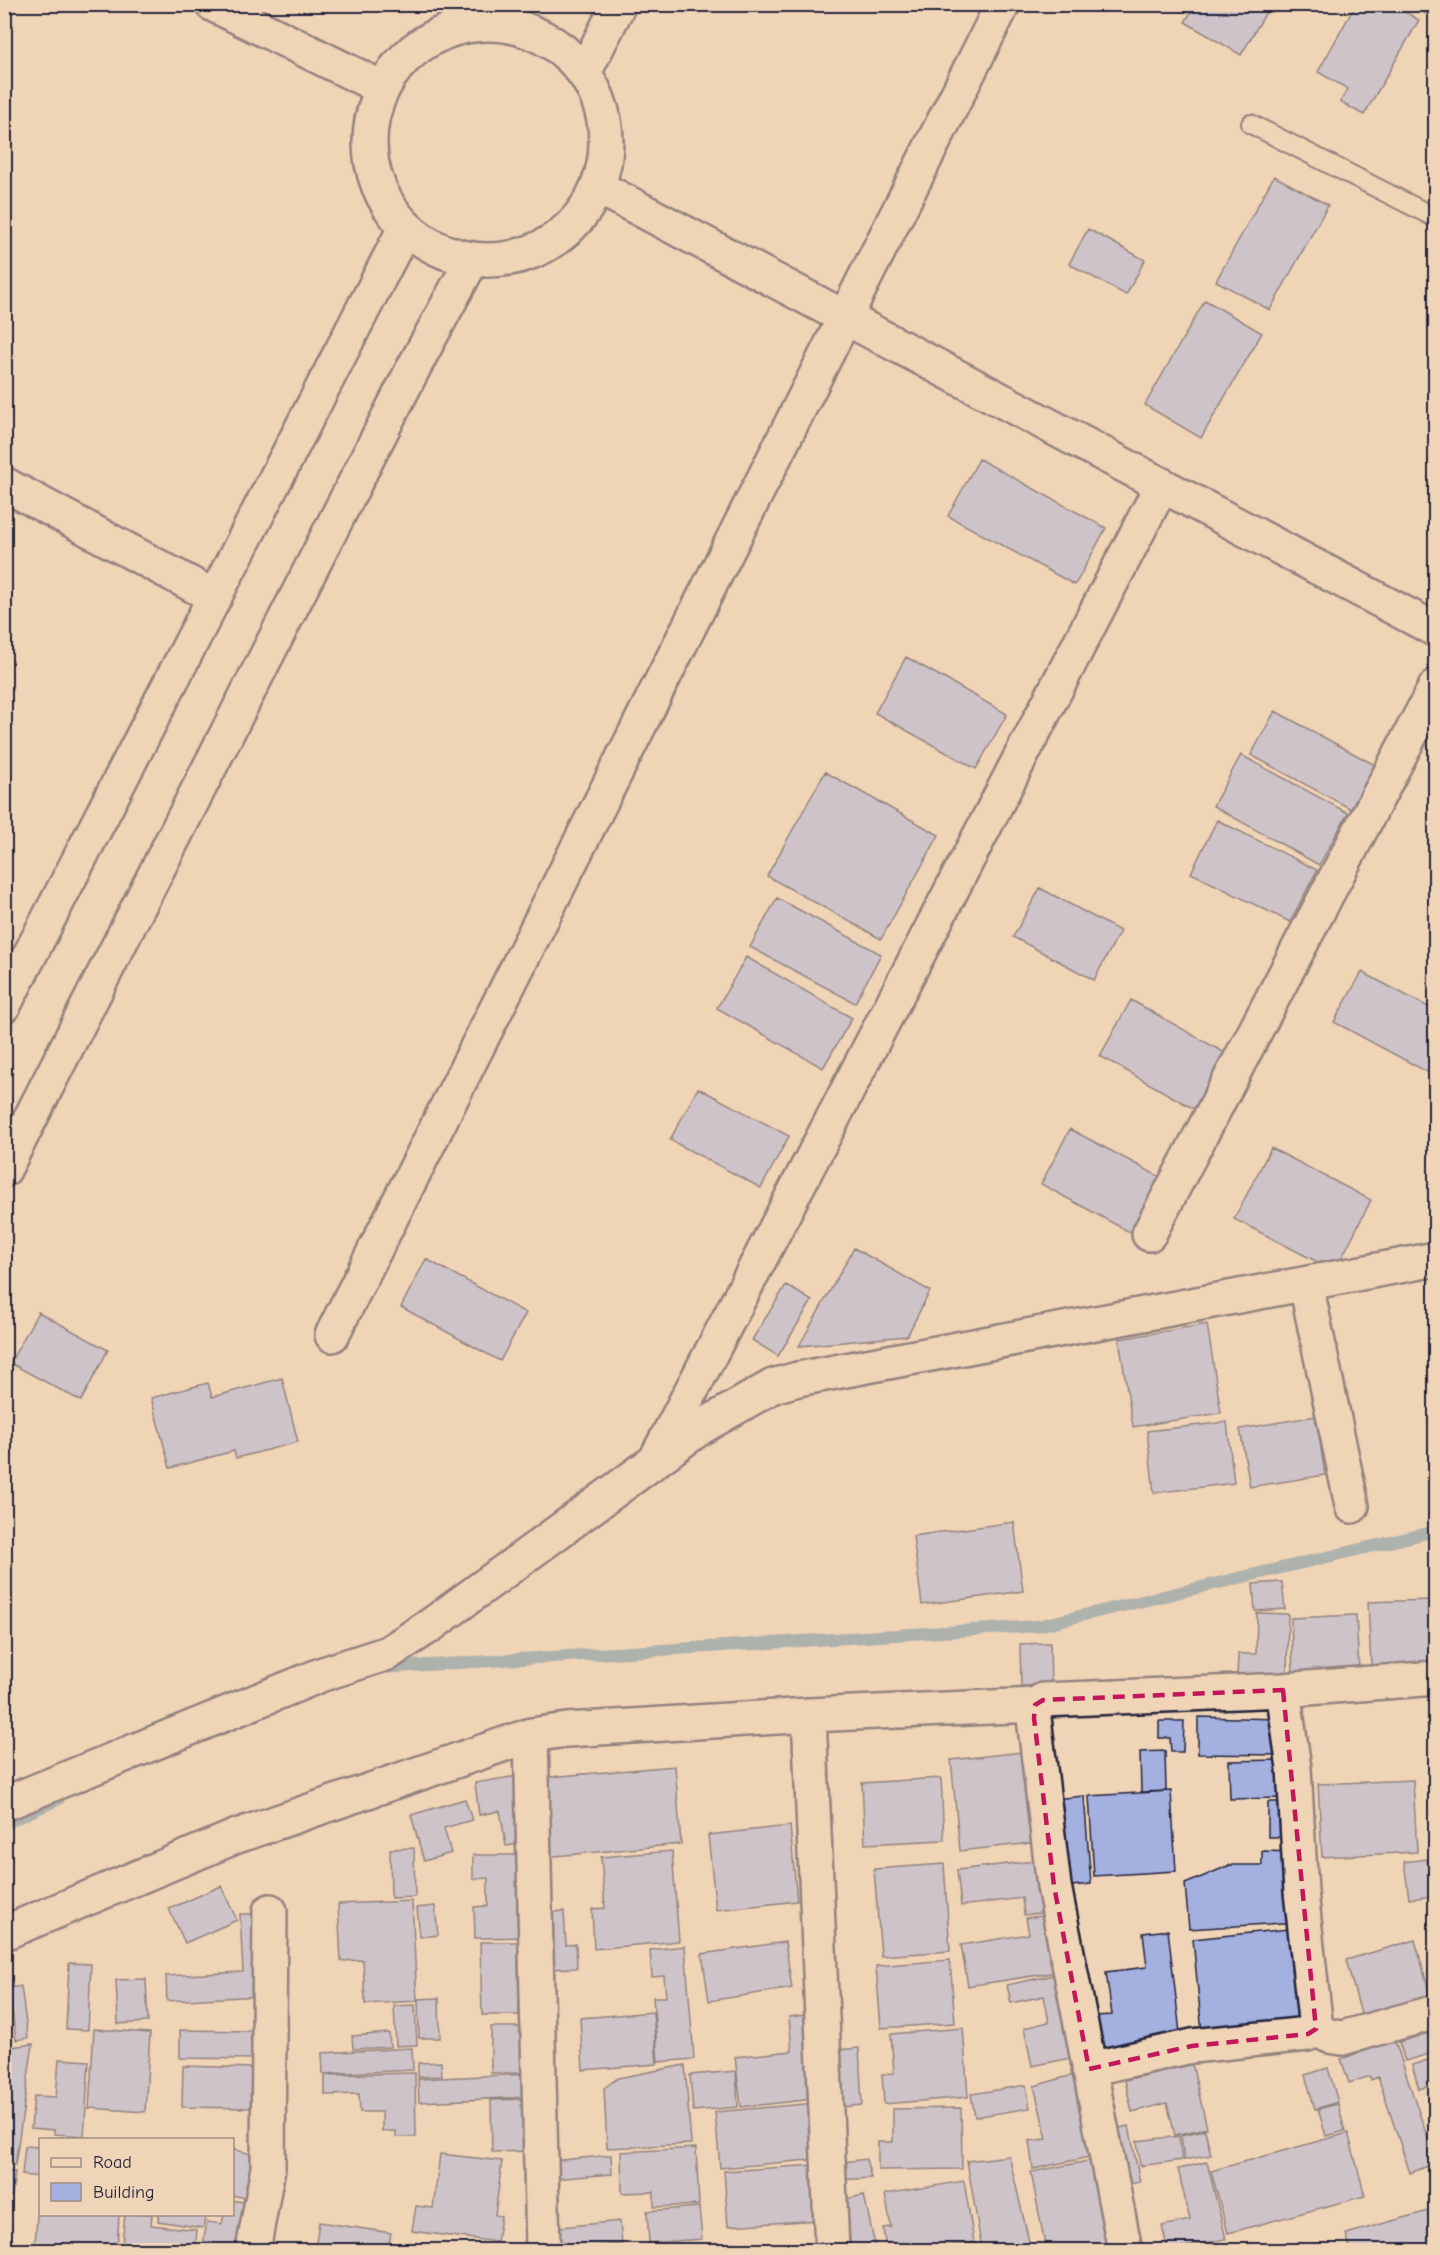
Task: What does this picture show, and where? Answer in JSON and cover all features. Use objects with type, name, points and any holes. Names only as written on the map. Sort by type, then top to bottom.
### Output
[{"type":"street","points":[[212,4],[382,88]]},
{"type":"street","points":[[585,71],[619,4]]},
{"type":"street","points":[[332,1335],[1003,4]]},
{"type":"street","points":[[525,15],[585,71],[603,108],[608,148],[598,187],[577,222],[545,247],[510,259],[472,260],[436,249],[405,228],[382,197],[371,161],[371,124],[382,88],[406,55],[440,33],[525,15]]},
{"type":"street","points":[[598,187],[1436,630]]},
{"type":"street","points":[[4,1005],[405,228]]},
{"type":"street","points":[[4,1170],[409,376],[472,260]]},
{"type":"street","points":[[4,484],[215,597]]},
{"type":"street","points":[[654,1461],[1162,485]]},
{"type":"street","points":[[1149,1234],[1436,686]]},
{"type":"street","points":[[4,1804],[323,1674],[388,1653],[431,1625],[700,1428],[772,1386],[798,1379],[1436,1259]]},
{"type":"street","points":[[1306,1284],[1352,1506]]},
{"type":"street","points":[[4,1933],[237,1836],[531,1735],[809,1715],[1035,1705],[1043,1700],[1284,1690],[1436,1678]]},
{"type":"street","points":[[1284,1690],[1294,1768],[1301,1892],[1316,2029]]},
{"type":"street","points":[[1035,1705],[1034,1718],[1054,1886],[1125,2250]]},
{"type":"street","points":[[809,1715],[832,2250]]},
{"type":"street","points":[[531,1735],[543,2250]]},
{"type":"street","points":[[253,2250],[268,2168],[270,1911]]},
{"type":"street","points":[[1316,2029],[1329,2036],[1342,2038],[1436,2012]]},
{"type":"street","points":[[1089,2069],[1192,2046],[1308,2034],[1316,2029]]},
{"type":"lane","points":[[1251,123],[1436,218]]},
{"type":"highlighted area","points":[[1283,1690],[1316,2029],[1308,2034],[1192,2046],[1089,2069],[1054,1886],[1034,1718],[1035,1705],[1043,1700]]},
{"type":"building","points":[[1196,4],[1271,4],[1241,55],[1185,22]]},
{"type":"building","points":[[1356,4],[1392,4],[1419,20],[1364,115],[1340,102],[1348,89],[1318,72]]},
{"type":"building","points":[[1426,4],[1436,4],[1436,20],[1422,12]]},
{"type":"building","points":[[1274,176],[1328,205],[1270,310],[1216,281]]},
{"type":"building","points":[[1088,229],[1145,260],[1126,295],[1069,264]]},
{"type":"building","points":[[1205,300],[1262,333],[1201,438],[1145,405]]},
{"type":"building","points":[[979,459],[1106,528],[1075,585],[948,516]]},
{"type":"building","points":[[906,657],[1007,714],[976,769],[875,713]]},
{"type":"building","points":[[1275,711],[1375,765],[1351,809],[1251,755]]},
{"type":"building","points":[[1241,755],[1348,813],[1319,865],[1213,806]]},
{"type":"building","points":[[825,772],[939,835],[881,939],[767,876]]},
{"type":"building","points":[[1217,820],[1317,870],[1290,922],[1191,873]]},
{"type":"building","points":[[1040,888],[1120,931],[1094,980],[1013,937]]},
{"type":"building","points":[[777,898],[881,954],[855,1003],[750,947]]},
{"type":"building","points":[[746,957],[852,1018],[823,1068],[717,1008]]},
{"type":"building","points":[[1362,972],[1436,1011],[1436,1061],[1429,1073],[1334,1022]]},
{"type":"building","points":[[1131,1000],[1225,1053],[1194,1109],[1100,1056]]},
{"type":"building","points":[[698,1088],[789,1136],[761,1188],[670,1140]]},
{"type":"building","points":[[1070,1129],[1162,1178],[1133,1234],[1041,1184]]},
{"type":"building","points":[[1271,1148],[1371,1200],[1335,1271],[1234,1219]]},
{"type":"building","points":[[854,1248],[930,1291],[907,1336],[799,1346]]},
{"type":"building","points":[[426,1259],[526,1313],[500,1361],[401,1307]]},
{"type":"building","points":[[786,1285],[812,1301],[778,1356],[752,1340]]},
{"type":"building","points":[[38,1312],[108,1350],[81,1401],[10,1363]]},
{"type":"building","points":[[1207,1324],[1221,1413],[1133,1427],[1119,1339]]},
{"type":"building","points":[[1436,1333],[1436,1374],[1429,1334]]},
{"type":"building","points":[[282,1378],[298,1442],[236,1458],[234,1451],[170,1468],[151,1398],[208,1383],[212,1397]]},
{"type":"building","points":[[1316,1416],[1325,1475],[1250,1487],[1240,1429]]},
{"type":"building","points":[[1227,1422],[1234,1483],[1154,1493],[1147,1431]]},
{"type":"building","points":[[1014,1522],[1023,1591],[922,1605],[913,1536]]},
{"type":"building","points":[[1431,1581],[1436,1581],[1436,1629]]},
{"type":"building","points":[[1282,1582],[1285,1609],[1255,1611],[1253,1584]]},
{"type":"building","points":[[1430,1600],[1432,1664],[1371,1666],[1368,1602]]},
{"type":"building","points":[[1257,1613],[1288,1614],[1287,1679],[1237,1679],[1238,1654],[1256,1654]]},
{"type":"building","points":[[1356,1615],[1359,1670],[1293,1674],[1291,1618]]},
{"type":"building","points":[[1050,1643],[1051,1685],[1021,1686],[1020,1644]]},
{"type":"building","points":[[1431,1703],[1436,1703],[1436,1740],[1432,1740]]},
{"type":"building","points":[[1198,1717],[1283,1719],[1282,1755],[1198,1754]]},
{"type":"building","points":[[1159,1721],[1184,1721],[1183,1752],[1171,1752],[1170,1738],[1159,1738]]},
{"type":"building","points":[[1031,1751],[1041,1842],[960,1851],[951,1760]]},
{"type":"building","points":[[1165,1751],[1166,1791],[1141,1792],[1140,1752]]},
{"type":"building","points":[[1284,1760],[1285,1798],[1230,1799],[1229,1761]]},
{"type":"building","points":[[675,1766],[681,1844],[545,1857],[538,1778]]},
{"type":"building","points":[[517,1776],[527,1843],[506,1846],[500,1811],[479,1815],[475,1783]]},
{"type":"building","points":[[941,1778],[944,1840],[865,1844],[862,1783]]},
{"type":"building","points":[[1413,1780],[1417,1852],[1322,1857],[1318,1784]]},
{"type":"building","points":[[1171,1791],[1176,1871],[1094,1876],[1089,1796]]},
{"type":"building","points":[[1084,1796],[1091,1884],[1062,1887],[1054,1799]]},
{"type":"building","points":[[465,1799],[472,1820],[444,1828],[451,1853],[424,1861],[411,1815]]},
{"type":"building","points":[[1268,1802],[1288,1802],[1288,1837],[1268,1837]]},
{"type":"building","points":[[1430,1802],[1436,1802],[1436,1891],[1433,1891]]},
{"type":"building","points":[[790,1826],[797,1901],[716,1910],[708,1835]]},
{"type":"building","points":[[414,1848],[415,1897],[391,1898],[390,1849]]},
{"type":"building","points":[[672,1851],[679,1941],[594,1949],[592,1909],[605,1908],[601,1857]]},
{"type":"building","points":[[1262,1851],[1296,1852],[1298,1922],[1189,1929],[1185,1884],[1230,1865],[1262,1865]]},
{"type":"building","points":[[473,1855],[524,1855],[525,1937],[475,1938],[474,1907],[488,1906],[488,1878],[473,1879]]},
{"type":"building","points":[[1427,1859],[1432,1896],[1409,1899],[1404,1862]]},
{"type":"building","points":[[1043,1860],[1049,1912],[1024,1915],[1022,1898],[961,1906],[957,1870]]},
{"type":"building","points":[[944,1864],[950,1951],[881,1956],[874,1869]]},
{"type":"building","points":[[221,1886],[237,1920],[185,1943],[169,1909]]},
{"type":"building","points":[[412,1901],[417,2001],[365,2004],[363,1960],[341,1961],[338,1904]]},
{"type":"building","points":[[435,1906],[438,1935],[420,1937],[417,1908]]},
{"type":"building","points":[[564,1911],[566,1945],[576,1944],[577,1968],[546,1969],[543,1913]]},
{"type":"building","points":[[240,1914],[256,1914],[260,1996],[167,2001],[166,1976],[243,1972]]},
{"type":"building","points":[[1049,1915],[1058,1972],[968,1986],[961,1945],[1029,1934],[1026,1918]]},
{"type":"building","points":[[1298,1928],[1308,2021],[1202,2033],[1193,1939]]},
{"type":"building","points":[[1168,1930],[1181,2041],[1099,2051],[1095,2016],[1112,2015],[1106,1972],[1147,1967],[1143,1933]]},
{"type":"building","points":[[1415,1940],[1431,1998],[1362,2017],[1346,1960]]},
{"type":"building","points":[[480,1942],[518,1942],[519,2015],[482,2015]]},
{"type":"building","points":[[785,1942],[792,1988],[709,2001],[702,1954]]},
{"type":"building","points":[[685,1946],[694,2059],[658,2062],[653,1997],[666,1997],[664,1976],[652,1977],[650,1950]]},
{"type":"building","points":[[950,1960],[955,2023],[881,2028],[876,1966]]},
{"type":"building","points":[[69,1963],[91,1964],[88,2030],[66,2029]]},
{"type":"building","points":[[1059,1974],[1076,2057],[1032,2066],[1024,2028],[1049,2022],[1044,1996],[1011,2003],[1007,1985]]},
{"type":"building","points":[[146,1979],[148,2022],[118,2024],[116,1980]]},
{"type":"building","points":[[21,1986],[28,2038],[16,2040],[9,1988]]},
{"type":"building","points":[[439,1998],[440,2038],[419,2038],[418,1999]]},
{"type":"building","points":[[4,2003],[11,2042],[4,2043]]},
{"type":"building","points":[[415,2005],[417,2045],[396,2046],[394,2006]]},
{"type":"building","points":[[653,2012],[657,2064],[583,2070],[580,2018]]},
{"type":"building","points":[[814,2014],[823,2098],[741,2107],[735,2057],[792,2051],[789,2017]]},
{"type":"building","points":[[491,2027],[529,2027],[530,2073],[491,2073]]},
{"type":"building","points":[[963,2028],[968,2097],[884,2104],[882,2074],[894,2073],[891,2034]]},
{"type":"building","points":[[94,2029],[150,2033],[145,2112],[89,2108]]},
{"type":"building","points":[[180,2030],[254,2031],[254,2059],[180,2058]]},
{"type":"building","points":[[1436,2031],[1436,2052],[1405,2061],[1399,2042]]},
{"type":"building","points":[[389,2033],[390,2047],[353,2049],[352,2036]]},
{"type":"building","points":[[1395,2041],[1436,2163],[1410,2173],[1378,2077],[1371,2080],[1370,2076],[1349,2083],[1341,2059]]},
{"type":"building","points":[[33,2044],[15,2165],[4,2164],[4,2048]]},
{"type":"building","points":[[412,2048],[413,2070],[323,2074],[322,2053]]},
{"type":"building","points":[[859,2048],[862,2105],[831,2108],[827,2051]]},
{"type":"building","points":[[1434,2058],[1436,2084],[1419,2089],[1412,2065]]},
{"type":"building","points":[[59,2059],[89,2061],[84,2136],[54,2134],[54,2130],[31,2128],[34,2096],[56,2097]]},
{"type":"building","points":[[441,2062],[442,2076],[418,2077],[418,2063]]},
{"type":"building","points":[[1192,2064],[1207,2128],[1175,2135],[1167,2103],[1132,2112],[1125,2080]]},
{"type":"building","points":[[685,2065],[691,2144],[607,2148],[604,2088],[618,2078]]},
{"type":"building","points":[[183,2066],[253,2068],[252,2108],[182,2107]]},
{"type":"building","points":[[1328,2068],[1338,2102],[1315,2109],[1305,2075]]},
{"type":"building","points":[[736,2071],[738,2107],[693,2111],[690,2075]]},
{"type":"building","points":[[415,2073],[416,2137],[396,2137],[396,2131],[382,2131],[382,2112],[360,2112],[359,2094],[325,2095],[325,2075]]},
{"type":"building","points":[[1080,2073],[1094,2156],[1033,2169],[1029,2141],[1047,2139],[1034,2086]]},
{"type":"building","points":[[531,2074],[531,2097],[419,2102],[418,2079]]},
{"type":"building","points":[[1026,2085],[1030,2108],[975,2117],[971,2094]]},
{"type":"building","points":[[531,2099],[532,2151],[492,2152],[491,2100]]},
{"type":"building","points":[[815,2103],[820,2159],[720,2168],[715,2112]]},
{"type":"building","points":[[1338,2104],[1345,2131],[1326,2136],[1318,2109]]},
{"type":"building","points":[[961,2108],[962,2169],[878,2170],[878,2142],[893,2142],[893,2109]]},
{"type":"building","points":[[1129,2126],[1140,2182],[1120,2186],[1109,2130]]},
{"type":"building","points":[[1205,2130],[1211,2155],[1184,2160],[1181,2135]]},
{"type":"building","points":[[1348,2133],[1365,2196],[1228,2233],[1211,2171]]},
{"type":"building","points":[[1179,2136],[1182,2160],[1140,2166],[1137,2141]]},
{"type":"building","points":[[25,2146],[39,2147],[39,2177],[22,2175]]},
{"type":"building","points":[[696,2148],[699,2205],[654,2207],[654,2192],[622,2193],[621,2152]]},
{"type":"building","points":[[234,2150],[262,2157],[251,2199],[234,2195]]},
{"type":"building","points":[[440,2154],[502,2161],[495,2215],[501,2216],[497,2242],[412,2231],[416,2206],[433,2208]]},
{"type":"building","points":[[611,2155],[612,2174],[553,2179],[552,2161]]},
{"type":"building","points":[[1009,2156],[1031,2250],[982,2250],[967,2161]]},
{"type":"building","points":[[866,2159],[871,2178],[838,2180],[837,2163]]},
{"type":"building","points":[[1094,2160],[1112,2250],[1046,2250],[1031,2172]]},
{"type":"building","points":[[1207,2162],[1226,2239],[1168,2250],[1162,2226],[1190,2220],[1178,2169]]},
{"type":"building","points":[[815,2165],[819,2220],[728,2226],[724,2171]]},
{"type":"building","points":[[4,2171],[15,2172],[12,2196],[4,2195]]},
{"type":"building","points":[[964,2181],[974,2242],[920,2250],[895,2250],[893,2242],[885,2243],[883,2228],[891,2227],[885,2194]]},
{"type":"building","points":[[39,2189],[39,2216],[119,2216],[117,2250],[35,2245]]},
{"type":"building","points":[[864,2195],[876,2250],[852,2250],[841,2200]]},
{"type":"building","points":[[234,2200],[248,2203],[239,2250],[202,2250],[207,2222],[222,2224],[224,2216],[234,2216]]},
{"type":"building","points":[[699,2207],[702,2239],[649,2243],[647,2211]]},
{"type":"building","points":[[1428,2211],[1436,2241],[1436,2250],[1351,2250],[1346,2234]]},
{"type":"building","points":[[125,2216],[152,2216],[151,2225],[197,2230],[195,2250],[122,2244]]},
{"type":"building","points":[[159,2216],[206,2216],[203,2228],[158,2221]]},
{"type":"building","points":[[620,2221],[622,2244],[553,2250],[551,2228]]},
{"type":"building","points":[[319,2222],[391,2233],[388,2250],[315,2250]]},
{"type":"building","points":[[976,2243],[978,2250],[944,2250]]},
{"type":"building","points":[[701,2244],[701,2250],[622,2250],[622,2249]]},
{"type":"building","points":[[536,2249],[536,2250],[491,2250]]},
{"type":"waterway","points":[[381,1668],[1038,1626],[1436,1531]]},
{"type":"waterway","points":[[4,1824],[59,1799]]}]
